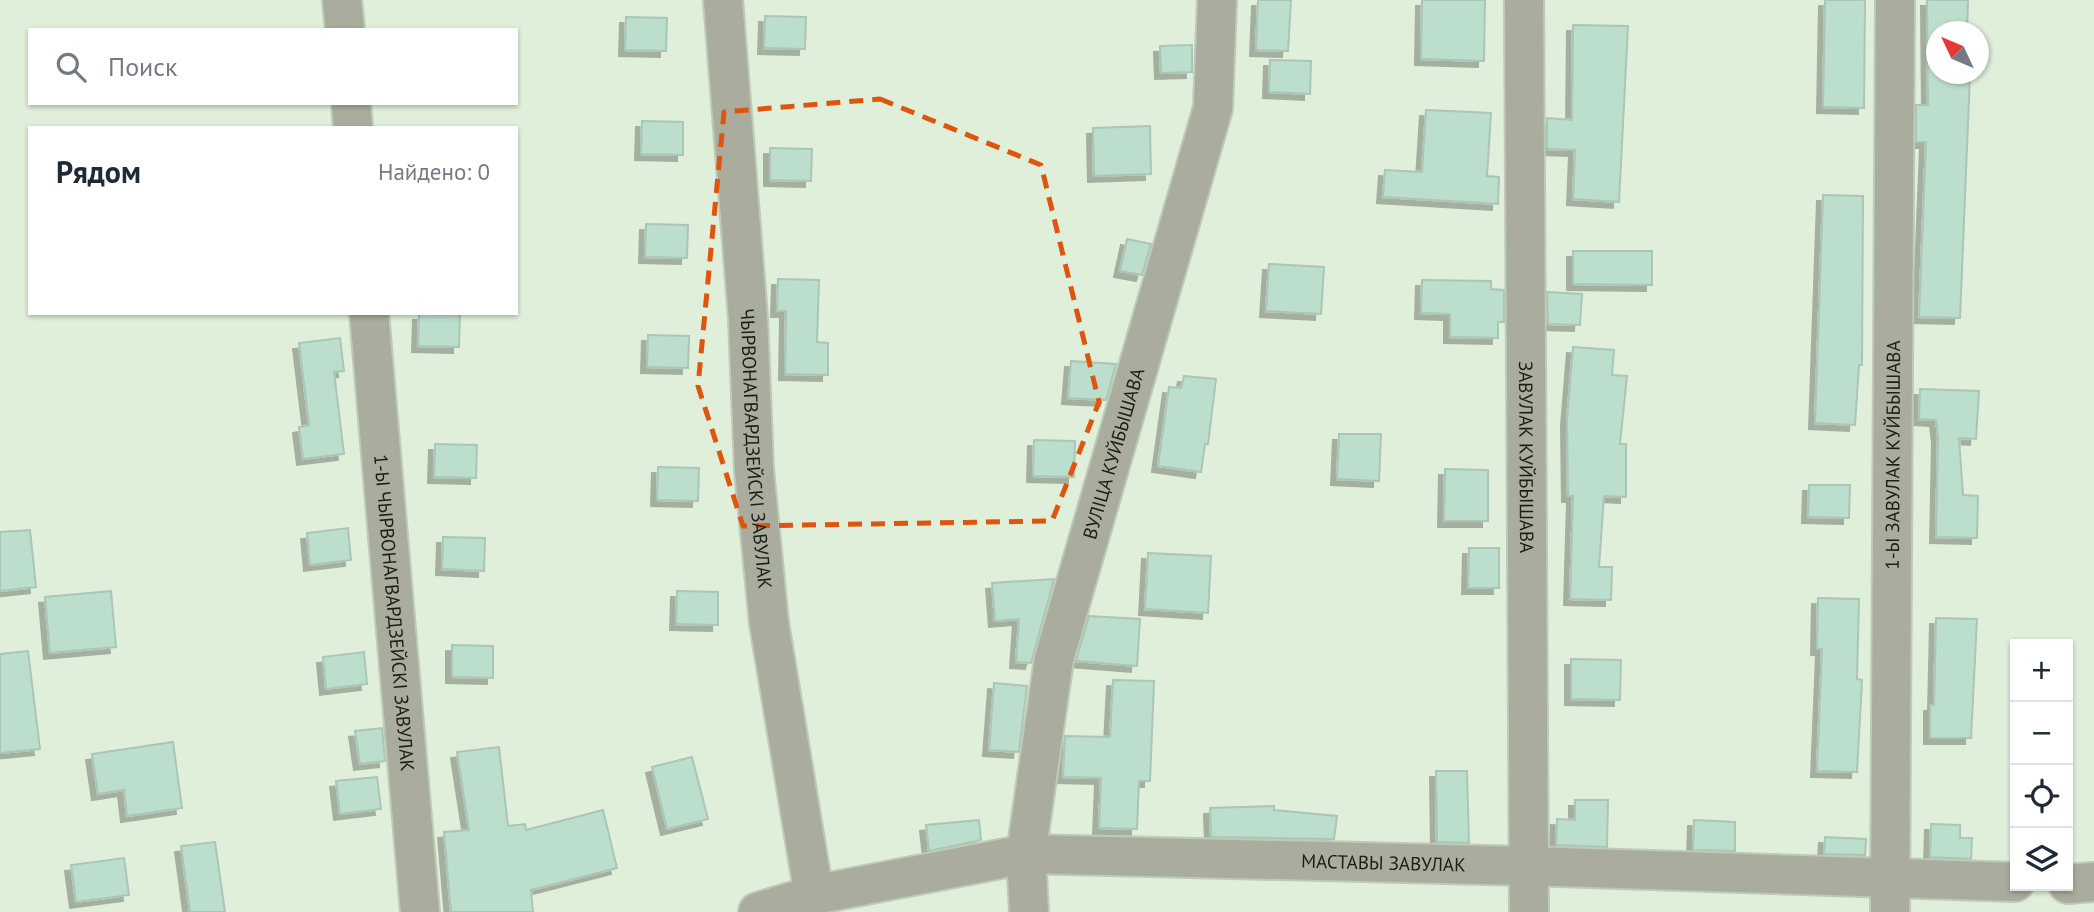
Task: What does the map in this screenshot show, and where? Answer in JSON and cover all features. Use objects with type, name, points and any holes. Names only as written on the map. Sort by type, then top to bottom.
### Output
[{"type":"street","points":[[342,0],[345,28]]},
{"type":"street","name":"ЧЫРВОНАГВАРДЗЕЙСКІ ЗАВУЛАК","points":[[723,0],[748,318],[754,470],[769,623],[814,895]]},
{"type":"street","name":"ВУЛІЦА КУЙБЫШАВА","points":[[1028,912],[1027,854],[1054,659],[1213,108],[1217,0]]},
{"type":"street","name":"ЗАВУЛАК КУЙБЫШАВА","points":[[1524,0],[1529,912]]},
{"type":"street","name":"1-Ы ЗАВУЛАК КУЙБЫШАВА","points":[[1891,895],[1895,0]]},
{"type":"street","points":[[351,105],[353,126]]},
{"type":"street","name":"1-Ы ЧЫРВОНАГВАРДЗЕЙСКІ ЗАВУЛАК","points":[[369,315],[420,912]]},
{"type":"street","name":"МАСТАВЫ ЗАВУЛАК","points":[[758,912],[814,895],[1027,854],[1528,866],[1891,895],[2010,883]]},
{"type":"street","points":[[2073,884],[2094,882]]},
{"type":"highlighted area","points":[[880,99],[1041,165],[1099,402],[1052,521],[743,526],[698,386],[724,112]]},
{"type":"building","points":[[1258,0],[1291,0],[1288,51],[1256,50]]},
{"type":"building","points":[[1422,0],[1485,0],[1484,61],[1421,59]]},
{"type":"building","points":[[1825,0],[1865,0],[1864,108],[1823,107]]},
{"type":"building","points":[[1927,0],[1968,0],[1967,21],[1927,21]]},
{"type":"building","points":[[765,16],[806,17],[805,49],[764,48]]},
{"type":"building","points":[[626,17],[667,18],[666,51],[625,50]]},
{"type":"building","points":[[1573,25],[1628,26],[1619,202],[1573,199],[1575,150],[1547,149],[1547,118],[1572,120]]},
{"type":"building","points":[[1192,45],[1192,72],[1161,73],[1160,46]]},
{"type":"building","points":[[1270,60],[1311,61],[1310,94],[1269,92]]},
{"type":"building","points":[[1928,84],[1970,84],[1960,318],[1919,317],[1926,142],[1916,142],[1916,105],[1928,105]]},
{"type":"building","points":[[1426,110],[1491,113],[1487,176],[1499,177],[1498,204],[1383,197],[1385,170],[1422,172]]},
{"type":"building","points":[[642,121],[683,122],[683,155],[641,154]]},
{"type":"building","points":[[1150,126],[1151,174],[1094,176],[1093,128]]},
{"type":"building","points":[[770,148],[812,149],[811,181],[770,180]]},
{"type":"building","points":[[1823,195],[1863,196],[1862,365],[1859,365],[1855,425],[1815,423]]},
{"type":"building","points":[[646,224],[688,225],[687,258],[645,257]]},
{"type":"building","points":[[1127,239],[1151,244],[1142,275],[1120,271]]},
{"type":"building","points":[[1573,251],[1652,251],[1652,285],[1573,284]]},
{"type":"building","points":[[1269,264],[1324,267],[1321,314],[1266,311]]},
{"type":"building","points":[[778,279],[819,280],[817,342],[828,343],[828,375],[785,374],[786,311],[777,311]]},
{"type":"building","points":[[1422,280],[1491,281],[1491,289],[1504,290],[1504,322],[1498,322],[1498,338],[1450,337],[1450,314],[1421,313]]},
{"type":"building","points":[[1547,292],[1582,294],[1580,325],[1548,324]]},
{"type":"building","points":[[419,315],[460,315],[459,347],[418,346]]},
{"type":"building","points":[[648,335],[689,336],[688,368],[647,367]]},
{"type":"building","points":[[340,338],[344,371],[334,372],[344,454],[303,459],[299,427],[309,425],[299,343]]},
{"type":"building","points":[[1573,347],[1614,350],[1612,375],[1627,376],[1620,444],[1626,444],[1626,497],[1604,496],[1599,567],[1612,567],[1611,600],[1570,599],[1573,496],[1568,496],[1567,419]]},
{"type":"building","points":[[1071,361],[1116,364],[1106,400],[1068,398]]},
{"type":"building","points":[[1184,376],[1216,379],[1208,444],[1205,444],[1201,472],[1158,466],[1169,387],[1181,388]]},
{"type":"building","points":[[1920,389],[1979,391],[1976,439],[1959,438],[1963,495],[1978,496],[1977,538],[1936,537],[1938,437],[1936,420],[1919,419]]},
{"type":"building","points":[[1339,434],[1381,434],[1379,481],[1337,479]]},
{"type":"building","points":[[1034,440],[1075,441],[1074,477],[1033,476]]},
{"type":"building","points":[[435,444],[477,445],[476,478],[434,477]]},
{"type":"building","points":[[658,467],[699,468],[698,501],[657,500]]},
{"type":"building","points":[[1445,469],[1488,470],[1488,521],[1444,521]]},
{"type":"building","points":[[1809,485],[1850,485],[1849,518],[1808,517]]},
{"type":"building","points":[[348,528],[351,560],[310,565],[307,533]]},
{"type":"building","points":[[30,530],[36,587],[0,591],[0,532]]},
{"type":"building","points":[[443,537],[485,538],[484,571],[442,569]]},
{"type":"building","points":[[1469,548],[1499,548],[1499,588],[1468,588]]},
{"type":"building","points":[[1148,553],[1211,556],[1208,613],[1145,609]]},
{"type":"building","points":[[1054,579],[1031,663],[1016,662],[1019,619],[995,621],[992,583]]},
{"type":"building","points":[[111,591],[116,647],[50,653],[45,597]]},
{"type":"building","points":[[677,591],[718,592],[718,625],[676,624]]},
{"type":"building","points":[[1818,598],[1859,599],[1857,679],[1862,680],[1857,772],[1817,771],[1822,649],[1817,649]]},
{"type":"building","points":[[1089,616],[1140,619],[1137,666],[1076,661]]},
{"type":"building","points":[[1936,618],[1977,619],[1971,738],[1930,738],[1930,705],[1934,705]]},
{"type":"building","points":[[452,645],[493,646],[493,678],[452,677]]},
{"type":"building","points":[[28,651],[40,749],[0,753],[0,654]]},
{"type":"building","points":[[364,652],[367,684],[326,689],[323,657]]},
{"type":"building","points":[[1571,659],[1621,660],[1620,700],[1571,699]]},
{"type":"building","points":[[1113,680],[1154,681],[1150,781],[1139,781],[1137,829],[1099,828],[1101,778],[1063,777],[1065,736],[1110,737]]},
{"type":"building","points":[[994,683],[1027,686],[1019,752],[989,750]]},
{"type":"building","points":[[382,728],[385,761],[360,764],[355,731]]},
{"type":"building","points":[[173,742],[182,808],[127,816],[124,790],[98,794],[92,754]]},
{"type":"building","points":[[499,747],[508,826],[525,824],[526,830],[603,810],[617,868],[531,890],[533,912],[451,912],[444,832],[469,830],[457,752]]},
{"type":"building","points":[[692,757],[708,819],[667,829],[652,767]]},
{"type":"building","points":[[1436,771],[1467,771],[1469,843],[1437,842]]},
{"type":"building","points":[[377,777],[381,809],[340,814],[336,781]]},
{"type":"building","points":[[1575,800],[1608,800],[1607,847],[1556,845],[1557,819],[1575,820]]},
{"type":"building","points":[[1274,806],[1274,810],[1337,816],[1334,839],[1211,837],[1210,808]]},
{"type":"building","points":[[979,820],[981,840],[929,851],[926,825]]},
{"type":"building","points":[[1694,820],[1735,822],[1735,851],[1693,850]]},
{"type":"building","points":[[1931,824],[1960,825],[1960,838],[1972,838],[1971,859],[1930,857]]},
{"type":"building","points":[[1825,837],[1866,839],[1865,855],[1824,854]]},
{"type":"building","points":[[215,842],[225,912],[190,912],[181,846]]},
{"type":"building","points":[[124,858],[129,895],[76,902],[71,865]]}]
